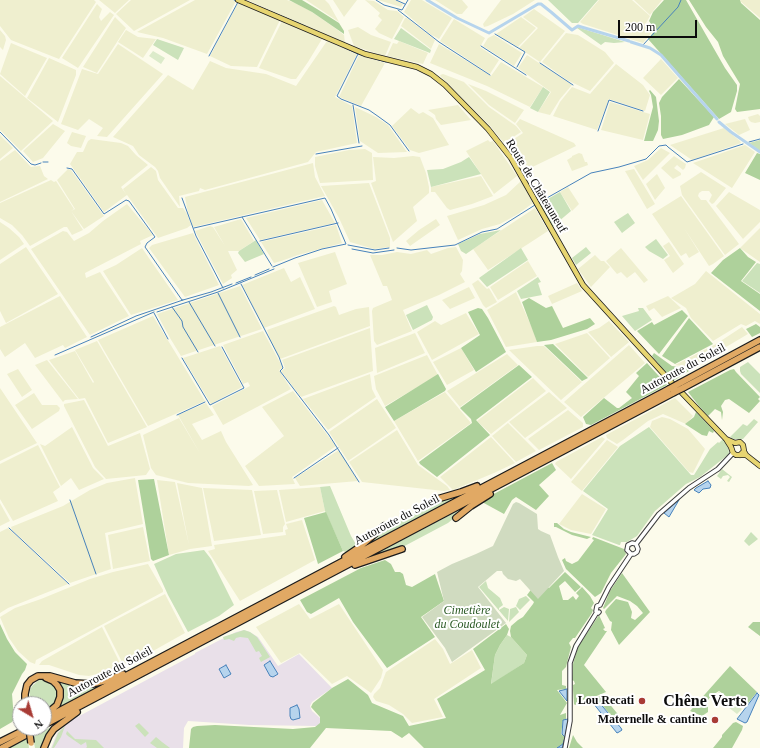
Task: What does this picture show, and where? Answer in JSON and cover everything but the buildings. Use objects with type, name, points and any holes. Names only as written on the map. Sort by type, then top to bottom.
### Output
[{"type":"highway","name":"Autoroute du Soleil","points":[[682,388],[760,340]]},
{"type":"highway","name":"Autoroute du Soleil","points":[[52,722],[509,474],[671,391],[682,388],[760,347]]},
{"type":"highway","name":"Autoroute du Soleil","points":[[52,716],[144,666],[550,458],[671,391]]},
{"type":"highway","points":[[456,518],[470,506],[493,491],[542,466],[550,458]]},
{"type":"highway","points":[[434,500],[466,491],[509,474]]},
{"type":"highway","points":[[324,574],[361,546],[384,526]]},
{"type":"highway","points":[[324,574],[402,550]]},
{"type":"highway","points":[[25,696],[27,685],[31,680],[38,676],[50,676],[75,683],[92,684],[104,682],[144,666]]},
{"type":"highway","points":[[27,696],[28,691],[35,681],[45,678],[53,681],[60,690],[60,700],[52,709]]},
{"type":"highway","points":[[44,748],[49,736],[57,726],[105,693]]},
{"type":"highway","points":[[0,742],[12,736]]},
{"type":"highway","points":[[2,748],[24,736]]},
{"type":"main road","name":"Route de Châteauneuf","points":[[238,0],[365,54],[417,67],[431,74],[445,85],[488,129],[510,158],[583,285],[672,382]]},
{"type":"main road","points":[[682,388],[726,439],[733,453],[743,453],[760,466]]},
{"type":"main road","points":[[726,439],[742,443],[744,447],[743,453]]},
{"type":"main road","points":[[731,447],[735,442]]},
{"type":"street","points":[[636,544],[659,514],[689,488],[718,468],[733,453]]},
{"type":"street","points":[[630,554],[627,550],[628,545],[632,543],[636,544]]},
{"type":"street","points":[[565,748],[570,721],[570,664],[576,646],[597,612],[597,606],[600,606],[609,587],[630,554],[637,552],[638,549],[636,544]]},
{"type":"shaded area","points":[[244,630],[258,637],[278,666],[299,654],[332,688],[312,702],[310,706],[312,711],[320,718],[320,724],[316,726],[249,725],[188,721],[184,728],[183,748],[51,748],[57,733],[70,721],[195,653],[236,632]]},
{"type":"green space","points":[[0,0],[94,0],[96,2],[59,59],[11,40],[0,26]]},
{"type":"green space","points":[[99,0],[129,0],[115,13]]},
{"type":"green space","points":[[131,0],[190,0],[134,31],[116,14]]},
{"type":"green space","points":[[195,0],[236,1],[207,54],[163,38],[137,32]]},
{"type":"green space","points":[[247,0],[287,0],[295,3],[309,10],[344,35],[345,43]]},
{"type":"green space","points":[[289,0],[302,0],[317,9],[339,23],[344,31],[344,34],[312,12]]},
{"type":"green space","points":[[306,0],[325,0],[329,4],[339,22]]},
{"type":"green space","points":[[333,0],[357,0],[344,17]]},
{"type":"green space","points":[[365,0],[374,1],[388,10],[397,11],[404,17],[392,39],[379,33],[375,29],[382,20],[378,16],[380,13]]},
{"type":"green space","points":[[378,0],[395,0],[403,4],[401,7]]},
{"type":"green space","points":[[411,0],[422,0],[452,18],[439,39],[430,34],[404,12]]},
{"type":"green space","points":[[435,0],[462,0],[468,7],[462,14],[457,14]]},
{"type":"green space","points":[[501,0],[535,0],[513,14],[484,27],[483,24]]},
{"type":"green space","points":[[548,0],[598,0],[578,23],[572,23]]},
{"type":"green space","points":[[599,0],[632,0],[650,16],[646,23],[654,30],[643,43],[580,22]]},
{"type":"green space","points":[[634,0],[662,0],[650,15]]},
{"type":"green space","points":[[664,0],[686,0],[725,68],[737,85],[737,91],[731,112],[719,119],[648,39],[655,30],[649,21],[653,12]]},
{"type":"green space","points":[[689,0],[740,0],[741,3],[760,20],[760,109],[737,112],[735,109],[740,84],[723,56],[718,42],[706,27]]},
{"type":"green space","points":[[760,0],[760,18],[740,1]]},
{"type":"green space","points":[[238,3],[280,20],[257,67],[231,66],[210,56]]},
{"type":"green space","points":[[97,4],[102,9],[99,17],[101,21],[110,12],[114,15],[78,68],[62,58]]},
{"type":"green space","points":[[534,9],[565,31],[540,62],[519,48],[538,28],[523,17]]},
{"type":"green space","points":[[115,17],[126,28],[97,73],[83,67]]},
{"type":"green space","points":[[521,17],[536,28],[518,47],[496,34]]},
{"type":"green space","points":[[405,18],[435,40],[431,49],[401,26]]},
{"type":"green space","points":[[454,19],[485,38],[480,47],[499,60],[490,74],[440,41]]},
{"type":"green space","points":[[282,21],[322,39],[296,79],[291,79],[259,68]]},
{"type":"green space","points":[[358,27],[371,35],[391,42],[385,56],[354,46],[348,30]]},
{"type":"green space","points":[[577,27],[625,42],[605,42],[601,45]]},
{"type":"green space","points":[[401,28],[431,50],[430,53],[394,39]]},
{"type":"green space","points":[[0,30],[5,36],[6,40],[3,50],[0,47]]},
{"type":"green space","points":[[126,30],[138,37],[156,39],[143,58],[118,42]]},
{"type":"green space","points":[[566,33],[578,35],[605,52],[614,63],[590,91],[567,80],[542,62]]},
{"type":"green space","points":[[494,35],[522,53],[514,66],[483,46],[488,38]]},
{"type":"green space","points":[[157,39],[184,48],[178,60],[153,45]]},
{"type":"green space","points":[[327,41],[357,54],[335,97],[352,106],[357,143],[316,152],[308,162],[205,190],[200,188],[199,191],[179,196],[180,207],[160,178],[155,167],[139,155],[133,146],[113,137],[168,75],[193,90],[210,61],[226,68],[266,74],[296,86]]},
{"type":"green space","points":[[399,41],[428,53],[423,64],[387,56],[393,43],[397,44]]},
{"type":"green space","points":[[11,43],[47,58],[25,96],[0,74]]},
{"type":"green space","points":[[118,44],[163,74],[107,137],[97,136],[103,128],[89,119],[78,130],[61,124],[82,69],[98,74]]},
{"type":"green space","points":[[439,44],[491,76],[501,62],[543,87],[530,107],[487,86],[430,63]]},
{"type":"green space","points":[[153,51],[165,58],[161,64],[149,56]]},
{"type":"green space","points":[[359,55],[385,63],[361,106],[339,97]]},
{"type":"green space","points":[[527,55],[572,85],[560,99],[550,115],[538,112],[551,92],[518,68]]},
{"type":"green space","points":[[49,58],[76,70],[76,75],[58,122],[27,98]]},
{"type":"green space","points":[[661,59],[678,78],[661,95],[643,78]]},
{"type":"green space","points":[[616,64],[643,85],[650,95],[645,111],[609,99],[597,130],[553,116],[560,102],[572,87],[590,94]]},
{"type":"green space","points":[[443,74],[464,82],[489,107],[516,126],[521,132],[504,143],[491,127],[441,77],[440,75]]},
{"type":"green space","points":[[0,76],[53,121],[21,151],[0,130]]},
{"type":"green space","points":[[679,79],[714,117],[709,125],[682,135],[663,139],[661,135],[659,103],[662,97]]},
{"type":"green space","points":[[468,84],[486,91],[524,110],[515,123],[489,105]]},
{"type":"green space","points":[[543,87],[550,92],[538,112],[530,108]]},
{"type":"green space","points":[[650,90],[656,97],[659,121],[658,130],[653,141],[644,141],[653,107]]},
{"type":"green space","points":[[610,102],[650,114],[643,140],[601,130]]},
{"type":"green space","points":[[458,105],[471,120],[441,125],[436,119],[435,115],[428,110]]},
{"type":"green space","points":[[355,107],[376,117],[388,125],[407,152],[378,153],[360,141]]},
{"type":"green space","points":[[411,108],[419,114],[423,112],[433,118],[449,145],[419,153],[410,150],[392,126]]},
{"type":"green space","points":[[758,114],[760,116],[760,122],[755,123],[749,120],[748,117]]},
{"type":"green space","points":[[520,119],[574,143],[576,146],[522,172],[505,145],[523,133],[516,124]]},
{"type":"green space","points":[[745,119],[750,130],[739,135],[725,124]]},
{"type":"green space","points":[[53,124],[65,131],[43,158],[33,162],[23,151]]},
{"type":"green space","points":[[724,128],[741,143],[692,160],[670,145]]},
{"type":"green space","points":[[72,132],[86,136],[81,148],[71,146],[67,143]]},
{"type":"green space","points":[[0,135],[13,148],[0,159]]},
{"type":"green space","points":[[91,139],[121,143],[128,146],[148,165],[121,187],[126,194],[123,189],[151,167],[156,171],[158,180],[178,208],[183,208],[191,225],[187,228],[158,238],[127,195],[104,212],[70,164],[77,152],[83,152],[88,141]]},
{"type":"green space","points":[[488,140],[490,142],[493,141],[517,176],[494,194],[466,151]]},
{"type":"green space","points":[[760,140],[760,151],[749,143]]},
{"type":"green space","points":[[745,145],[755,152],[732,188],[693,163]]},
{"type":"green space","points":[[661,148],[670,153],[643,180],[634,166],[648,160]]},
{"type":"green space","points":[[365,149],[372,153],[373,180],[320,183],[315,166],[315,157],[349,150]]},
{"type":"green space","points":[[15,150],[31,167],[40,166],[44,176],[48,179],[0,202],[0,161]]},
{"type":"green space","points":[[579,153],[582,154],[588,165],[572,171],[567,160]]},
{"type":"green space","points":[[757,153],[760,154],[760,180],[745,173]]},
{"type":"green space","points":[[413,156],[420,157],[426,173],[429,193],[413,207],[417,221],[393,242],[371,183],[376,181],[373,157],[394,158]]},
{"type":"green space","points":[[674,156],[686,164],[683,170],[677,165],[674,168],[681,173],[681,175],[673,179],[661,168]]},
{"type":"green space","points":[[469,157],[481,174],[431,187],[427,170],[443,169]]},
{"type":"green space","points":[[313,163],[315,177],[325,196],[193,227],[185,197]]},
{"type":"green space","points":[[68,169],[71,170],[104,216],[84,229],[71,211],[75,209],[57,180]]},
{"type":"green space","points":[[634,169],[655,204],[647,209],[625,171]]},
{"type":"green space","points":[[701,172],[726,188],[712,204],[709,201],[712,195],[709,191],[702,191],[698,196],[701,200],[706,200],[739,244],[725,255],[682,195],[680,186]]},
{"type":"green space","points":[[657,174],[665,188],[655,200],[646,184]]},
{"type":"green space","points":[[481,176],[493,196],[472,204],[450,210],[435,192],[431,192],[431,187]]},
{"type":"green space","points":[[51,180],[54,182],[56,181],[74,209],[71,211],[83,230],[72,235],[67,227],[64,227],[30,246],[12,225],[0,218],[0,203]]},
{"type":"green space","points":[[521,181],[533,203],[518,214],[500,224],[482,229],[458,240],[447,216],[484,205],[506,195]]},
{"type":"green space","points":[[369,183],[390,238],[390,247],[374,249],[350,242],[339,218],[321,186]]},
{"type":"green space","points":[[568,187],[579,204],[572,211],[560,192]]},
{"type":"green space","points":[[560,192],[571,211],[552,227],[539,204]]},
{"type":"green space","points":[[729,192],[760,210],[760,222],[743,239],[716,206]]},
{"type":"green space","points":[[681,196],[724,256],[709,266],[684,228],[699,252],[689,258],[686,253],[681,256],[652,214]]},
{"type":"green space","points":[[322,200],[335,223],[260,240],[246,218]]},
{"type":"green space","points":[[127,204],[153,235],[140,241],[141,244],[85,273],[86,278],[100,272],[129,316],[90,335],[31,249],[63,231],[67,232],[74,241],[89,233]]},
{"type":"green space","points":[[535,208],[548,231],[488,270],[473,249]]},
{"type":"green space","points":[[628,213],[635,223],[622,233],[614,222]]},
{"type":"green space","points":[[241,219],[254,241],[239,251],[228,251],[237,270],[231,275],[232,278],[223,284],[195,231],[210,226],[213,227],[225,246],[214,227]]},
{"type":"green space","points":[[436,219],[440,225],[410,246],[406,241]]},
{"type":"green space","points":[[0,222],[19,237],[24,244],[0,260]]},
{"type":"green space","points":[[336,225],[342,243],[274,263],[261,242]]},
{"type":"green space","points":[[760,228],[760,262],[740,248]]},
{"type":"green space","points":[[501,230],[466,254],[461,251],[458,244],[480,234]]},
{"type":"green space","points":[[193,233],[219,285],[185,297],[149,248],[152,245]]},
{"type":"green space","points":[[656,239],[668,255],[663,259],[645,247]]},
{"type":"green space","points":[[256,240],[264,254],[245,262],[238,253],[239,251]]},
{"type":"green space","points":[[669,242],[684,264],[673,273],[664,260],[670,256],[663,246]]},
{"type":"green space","points":[[26,247],[58,294],[6,323],[0,311],[0,264]]},
{"type":"green space","points":[[456,247],[463,260],[462,271],[460,274],[465,282],[403,310],[412,331],[377,345],[374,341],[373,308],[392,300],[387,286],[383,286],[370,255],[382,255],[397,252],[411,254],[427,250],[431,254]]},
{"type":"green space","points":[[586,247],[591,253],[576,265],[572,258]]},
{"type":"green space","points":[[142,248],[178,300],[131,315],[103,271],[116,265]]},
{"type":"green space","points":[[521,248],[528,260],[487,287],[479,278]]},
{"type":"green space","points":[[621,248],[648,280],[644,283],[635,272],[627,278],[621,272],[617,274],[606,261]]},
{"type":"green space","points":[[740,248],[748,257],[756,262],[741,281],[760,294],[760,311],[711,273],[723,260]]},
{"type":"green space","points":[[335,252],[347,284],[329,291],[332,302],[317,307],[298,263]]},
{"type":"green space","points":[[595,255],[610,267],[591,287],[578,269]]},
{"type":"green space","points":[[528,261],[537,276],[498,300],[490,287]]},
{"type":"green space","points":[[757,263],[760,264],[760,293],[742,281]]},
{"type":"green space","points":[[284,268],[291,282],[300,277],[315,309],[264,328],[242,285]]},
{"type":"green space","points":[[706,271],[760,314],[760,324],[755,321],[746,326],[741,324],[713,341],[691,318],[686,308],[671,298],[695,284]]},
{"type":"green space","points":[[538,277],[541,282],[538,283],[542,295],[521,299],[517,291]]},
{"type":"green space","points":[[478,280],[487,289],[489,288],[497,302],[486,308],[472,284]]},
{"type":"green space","points":[[577,283],[582,291],[552,304],[548,296]]},
{"type":"green space","points":[[240,286],[262,329],[181,356],[157,314]]},
{"type":"green space","points":[[469,287],[475,298],[450,309],[442,300]]},
{"type":"green space","points":[[516,292],[537,342],[506,347],[487,310]]},
{"type":"green space","points":[[60,296],[87,337],[65,348],[63,345],[35,358],[25,343],[5,357],[0,349],[0,327]]},
{"type":"green space","points":[[668,296],[681,308],[662,317],[654,308],[649,311],[646,306]]},
{"type":"green space","points":[[529,298],[546,308],[552,306],[563,328],[590,318],[595,324],[587,329],[551,340],[537,342],[522,302]]},
{"type":"green space","points":[[427,305],[433,317],[432,320],[413,330],[406,315]]},
{"type":"green space","points":[[334,306],[336,307],[339,315],[356,309],[369,307],[370,326],[280,359],[271,342],[267,330]]},
{"type":"green space","points":[[478,308],[482,309],[488,318],[506,352],[476,372],[461,348],[480,335],[468,312]]},
{"type":"green space","points":[[638,308],[643,308],[652,320],[635,331],[622,316],[639,311]]},
{"type":"green space","points":[[682,310],[688,316],[659,354],[637,331],[652,322],[654,325]]},
{"type":"green space","points":[[466,313],[479,334],[432,360],[417,332],[435,321],[441,325]]},
{"type":"green space","points":[[153,316],[205,401],[148,426],[98,340]]},
{"type":"green space","points":[[689,318],[713,344],[675,364],[662,356]]},
{"type":"green space","points":[[609,321],[629,342],[611,357],[588,332],[599,328]]},
{"type":"green space","points":[[756,324],[760,327],[760,333],[752,337],[746,329]]},
{"type":"green space","points":[[742,327],[748,334],[694,366],[675,365],[716,344]]},
{"type":"green space","points":[[370,328],[373,371],[301,397],[281,371],[285,368],[282,360]]},
{"type":"green space","points":[[263,331],[283,368],[279,370],[291,389],[223,425],[212,406],[250,386],[248,382],[243,384],[223,345]]},
{"type":"green space","points":[[415,333],[425,353],[377,373],[375,348]]},
{"type":"green space","points":[[587,333],[610,358],[588,377],[555,344]]},
{"type":"green space","points":[[97,341],[147,427],[108,443],[85,398],[79,399],[49,360],[75,351],[93,383],[94,382],[75,350]]},
{"type":"green space","points":[[553,344],[588,378],[582,381],[544,345]]},
{"type":"green space","points":[[629,345],[645,363],[581,417],[564,402]]},
{"type":"green space","points":[[220,346],[242,387],[211,404],[183,358]]},
{"type":"green space","points":[[544,346],[582,382],[561,400],[509,350]]},
{"type":"green space","points":[[461,348],[474,370],[447,385],[433,362]]},
{"type":"green space","points":[[654,353],[672,366],[692,369],[673,381],[652,356]]},
{"type":"green space","points":[[507,354],[518,365],[460,407],[447,391]]},
{"type":"green space","points":[[427,355],[438,375],[385,406],[376,389],[374,376]]},
{"type":"green space","points":[[47,360],[78,399],[65,400],[63,402],[35,365]]},
{"type":"green space","points":[[748,362],[760,374],[760,393],[741,374],[740,367]]},
{"type":"green space","points":[[647,363],[667,385],[591,425],[586,424],[583,417],[604,398],[619,408],[632,398],[626,392],[639,376],[636,373]]},
{"type":"green space","points":[[519,365],[532,377],[476,420],[490,435],[437,477],[420,464],[419,462],[472,423],[471,419],[460,408]]},
{"type":"green space","points":[[18,369],[32,390],[22,397],[7,374]]},
{"type":"green space","points":[[734,369],[760,397],[758,399],[760,401],[749,413],[729,399],[725,400],[721,406],[723,412],[722,420],[721,412],[715,409],[708,416],[688,392]]},
{"type":"green space","points":[[370,374],[372,389],[376,397],[328,430],[303,399]]},
{"type":"green space","points":[[438,374],[446,389],[445,391],[394,421],[385,407]]},
{"type":"green space","points":[[533,378],[546,391],[491,434],[477,421]]},
{"type":"green space","points":[[0,388],[37,443],[0,461]]},
{"type":"green space","points":[[293,391],[336,446],[292,477],[295,484],[259,486],[245,466],[284,436],[262,407]]},
{"type":"green space","points":[[445,392],[471,423],[418,461],[394,421]]},
{"type":"green space","points":[[549,392],[567,408],[525,438],[509,422]]},
{"type":"green space","points":[[34,393],[42,405],[57,405],[60,408],[59,411],[32,429],[15,405]]},
{"type":"green space","points":[[675,398],[693,416],[686,424],[663,414],[648,421],[617,444],[607,438],[606,435]]},
{"type":"green space","points":[[377,399],[396,428],[348,461],[329,432]]},
{"type":"green space","points":[[84,400],[108,446],[140,433],[150,469],[146,475],[106,479],[95,467],[64,406],[64,404]]},
{"type":"green space","points":[[206,403],[214,415],[192,424],[202,440],[221,431],[226,442],[253,485],[188,483],[156,475],[151,468],[143,435],[179,418],[201,455],[178,415]]},
{"type":"green space","points":[[568,410],[583,423],[583,427],[539,450],[528,439]]},
{"type":"green space","points":[[696,412],[714,431],[713,433],[709,431],[707,436],[702,435],[685,424],[694,417]]},
{"type":"green space","points":[[662,417],[670,419],[688,429],[705,449],[693,473],[689,472],[650,427],[652,421]]},
{"type":"green space","points":[[754,419],[758,422],[743,439],[733,439],[730,437],[743,424],[747,426]]},
{"type":"green space","points":[[508,423],[536,451],[516,462],[492,436]]},
{"type":"green space","points":[[72,427],[93,468],[104,479],[79,490],[71,478],[61,486],[40,444],[45,446]]},
{"type":"green space","points":[[649,427],[691,475],[694,475],[710,449],[723,439],[728,445],[729,454],[700,477],[686,484],[655,511],[637,536],[627,542],[621,542],[619,545],[592,535],[608,509],[583,491],[620,446]]},
{"type":"green space","points":[[397,430],[418,465],[447,486],[450,490],[444,491],[362,482],[349,462]]},
{"type":"green space","points":[[491,437],[515,463],[453,490],[440,477]]},
{"type":"green space","points":[[602,437],[605,439],[571,479],[555,464],[556,462]]},
{"type":"green space","points":[[607,440],[618,447],[582,491],[571,482]]},
{"type":"green space","points":[[38,445],[60,487],[53,492],[58,501],[13,521],[0,499],[0,464]]},
{"type":"green space","points":[[339,450],[358,481],[300,486],[295,478]]},
{"type":"green space","points":[[552,463],[556,470],[539,485],[549,496],[536,510],[516,497],[512,500],[504,514],[482,502],[490,496]]},
{"type":"green space","points":[[722,469],[732,477],[729,482],[727,481],[730,477],[728,475],[723,476],[721,479],[717,476]]},
{"type":"green space","points":[[135,478],[143,524],[105,533],[111,569],[70,583],[12,530],[11,527],[63,506],[90,490],[107,483]]},
{"type":"green space","points":[[154,479],[169,555],[153,561],[151,559],[138,480]]},
{"type":"green space","points":[[157,480],[175,482],[189,545],[177,483],[202,488],[212,546],[190,549],[169,555]]},
{"type":"green space","points":[[330,486],[351,536],[357,546],[346,552],[343,551],[325,511],[320,487]]},
{"type":"green space","points":[[320,487],[325,511],[286,522],[279,490]]},
{"type":"green space","points":[[203,488],[252,490],[261,535],[214,541]]},
{"type":"green space","points":[[277,490],[285,524],[283,527],[283,532],[263,534],[254,491]]},
{"type":"green space","points":[[465,493],[363,546],[387,528],[438,500]]},
{"type":"green space","points":[[582,494],[606,509],[591,534],[571,530],[559,524]]},
{"type":"green space","name":"Cimetière du Coudoulet","points":[[516,502],[537,514],[538,529],[550,535],[564,571],[538,599],[520,579],[516,581],[508,579],[502,571],[497,571],[478,587],[506,623],[452,662],[445,648],[422,617],[444,601],[437,572],[493,546],[513,504]]},
{"type":"green space","points":[[0,503],[10,521],[0,526]]},
{"type":"green space","points":[[471,504],[448,523],[397,550],[370,557]]},
{"type":"green space","points":[[326,512],[343,551],[318,564],[304,518]]},
{"type":"green space","points":[[302,520],[315,560],[240,601],[208,551],[215,549],[214,545],[286,535],[285,530],[288,529],[286,524]]},
{"type":"green space","points":[[554,523],[557,523],[564,529],[571,532],[591,537],[587,539],[572,535],[554,527]]},
{"type":"green space","points":[[143,527],[150,561],[113,569],[108,535]]},
{"type":"green space","points":[[8,528],[68,584],[8,608],[0,613],[0,532]]},
{"type":"green space","points":[[751,532],[758,539],[749,546],[744,541]]},
{"type":"green space","points":[[593,537],[624,549],[626,554],[611,573],[601,593],[595,597],[566,569],[562,560],[565,558],[566,561],[572,564],[578,561],[594,540],[592,539]]},
{"type":"green space","points":[[204,550],[211,559],[234,605],[219,616],[188,632],[168,595],[154,564],[176,554]]},
{"type":"green space","points":[[385,560],[391,564],[395,572],[400,572],[403,574],[406,585],[412,587],[435,574],[444,601],[421,617],[435,637],[387,668],[353,622],[339,598],[311,614],[307,612],[300,600],[361,568]]},
{"type":"green space","points":[[148,564],[163,592],[36,660],[35,664],[30,662],[18,651],[9,638],[0,617],[15,608],[90,579]]},
{"type":"green space","points":[[565,572],[581,587],[575,592],[565,581],[559,586],[563,600],[568,600],[573,596],[576,600],[579,596],[576,593],[582,587],[594,603],[591,608],[593,610],[592,613],[575,638],[573,638],[569,643],[571,647],[566,667],[562,671],[562,685],[566,686],[566,689],[557,690],[567,703],[560,715],[566,713],[566,719],[563,720],[561,734],[565,737],[563,744],[557,748],[424,748],[409,733],[402,738],[391,731],[326,728],[310,748],[189,748],[191,729],[197,726],[215,725],[293,729],[315,727],[320,723],[320,717],[311,707],[313,703],[332,688],[348,679],[368,695],[372,703],[403,716],[409,726],[446,718],[437,699],[485,670],[473,649],[506,624],[509,629],[495,655],[491,684],[524,663],[527,655],[511,637],[511,626],[523,617],[533,604],[534,602],[527,595],[533,587],[546,586],[549,588]]},
{"type":"green space","points":[[622,573],[650,612],[619,645],[611,630],[612,622],[605,612],[606,610],[616,599],[628,602],[632,612],[631,618],[635,620],[643,613],[630,601],[617,596],[604,609],[603,608],[610,591]]},
{"type":"green space","points":[[486,581],[488,588],[500,598],[503,605],[499,608],[499,610],[504,607],[509,609],[508,621],[479,587]]},
{"type":"green space","points":[[165,594],[185,633],[137,660],[136,659],[123,664],[104,626]]},
{"type":"green space","points":[[526,596],[530,600],[520,610],[516,606],[519,599]]},
{"type":"green space","points":[[299,604],[310,619],[339,604],[383,670],[381,678],[371,693],[347,676],[332,684],[300,653],[281,663],[256,627]]},
{"type":"green space","points":[[516,607],[519,612],[509,622],[510,609]]},
{"type":"green space","points":[[599,615],[605,628],[603,629],[607,631],[584,665],[606,692],[575,705],[573,685],[575,684],[572,680],[573,664],[578,647]]},
{"type":"green space","points":[[753,622],[760,622],[760,636],[748,627]]},
{"type":"green space","points":[[0,624],[15,652],[27,664],[12,694],[12,722],[0,729]]},
{"type":"green space","points":[[102,627],[121,665],[112,670],[89,676],[79,675],[49,665],[39,665],[42,661]]},
{"type":"green space","points":[[244,630],[257,637],[270,657],[261,662],[259,658],[262,656],[259,651],[256,652],[248,638],[240,637],[236,638],[234,641],[229,639],[224,640],[223,637]]},
{"type":"green space","points":[[507,635],[511,637],[527,655],[524,663],[491,685],[495,655]]},
{"type":"green space","points":[[435,639],[443,649],[450,664],[472,650],[481,668],[434,699],[443,717],[412,723],[403,714],[389,705],[376,701],[373,697],[380,688],[386,672]]},
{"type":"green space","points":[[730,666],[757,692],[746,706],[740,706],[719,691],[708,700],[708,712],[702,716],[690,711]]},
{"type":"green space","points":[[55,678],[65,681],[104,683],[56,709],[59,705],[57,682]]},
{"type":"green space","points":[[39,680],[48,680],[53,683],[58,689],[57,701],[52,706],[52,696],[30,696],[32,686]]},
{"type":"green space","points":[[719,692],[742,709],[737,714],[728,707],[731,703],[718,693]]},
{"type":"green space","points":[[603,696],[621,718],[618,721],[615,720],[596,698]]},
{"type":"green space","points":[[60,722],[52,734],[52,726]]},
{"type":"green space","points":[[736,722],[743,726],[732,748],[713,748],[722,735],[733,723]]},
{"type":"green space","points":[[139,723],[149,733],[145,737],[135,726]]},
{"type":"green space","points":[[65,726],[61,737],[54,748],[52,748],[58,733]]},
{"type":"green space","points":[[67,731],[75,739],[96,740],[104,748],[86,748],[86,742],[81,745],[66,734]]},
{"type":"green space","points":[[573,735],[577,742],[583,748],[569,748]]},
{"type":"green space","points":[[51,736],[43,748],[35,748],[33,737]]},
{"type":"green space","points":[[156,737],[170,748],[157,748],[150,743]]},
{"type":"green space","points":[[28,738],[29,748],[9,748],[11,747]]},
{"type":"water","points":[[708,481],[711,485],[710,488],[703,489],[699,493],[694,490],[696,488]]},
{"type":"water","points":[[679,500],[669,517],[664,513]]},
{"type":"water","points":[[270,661],[278,674],[273,677],[270,676],[264,665]]},
{"type":"water","points":[[226,665],[231,674],[224,678],[219,669]]},
{"type":"water","points":[[567,689],[567,701],[559,691]]},
{"type":"water","points":[[757,693],[759,695],[747,722],[745,723],[737,719]]},
{"type":"water","points":[[597,700],[622,730],[617,733],[593,703]]},
{"type":"water","points":[[297,705],[300,718],[293,720],[290,716],[290,708]]},
{"type":"water","points":[[568,719],[565,738],[562,748],[557,748],[563,744],[565,737],[562,734],[563,720]]},
{"type":"waterway","points":[[209,56],[238,2],[234,0]]},
{"type":"waterway","points":[[376,0],[384,5],[402,10],[408,0]]},
{"type":"waterway","points":[[396,0],[405,4]]},
{"type":"waterway","points":[[427,0],[457,18],[489,33],[538,4],[541,4],[572,30],[578,26],[629,41]]},
{"type":"waterway","points":[[643,45],[678,7],[681,0]]},
{"type":"waterway","points":[[255,5],[305,26]]},
{"type":"waterway","points":[[398,10],[439,42],[490,75]]},
{"type":"waterway","points":[[495,34],[525,52],[517,67]]},
{"type":"waterway","points":[[631,42],[650,48],[661,55],[717,119]]},
{"type":"waterway","points":[[481,46],[526,75]]},
{"type":"waterway","points":[[343,47],[358,54],[386,62]]},
{"type":"waterway","points":[[358,54],[337,96],[369,110],[390,125],[409,151]]},
{"type":"waterway","points":[[540,63],[573,85]]},
{"type":"waterway","points":[[598,131],[609,100],[643,111]]},
{"type":"waterway","points":[[353,105],[359,143]]},
{"type":"waterway","points":[[719,122],[760,152]]},
{"type":"waterway","points":[[0,132],[31,164],[35,165],[41,163]]},
{"type":"waterway","points":[[749,142],[760,139]]},
{"type":"waterway","points":[[538,203],[591,173],[646,159],[659,146],[666,145],[687,162],[743,144]]},
{"type":"waterway","points":[[316,154],[362,146]]},
{"type":"waterway","points":[[43,162],[48,162]]},
{"type":"waterway","points":[[67,168],[72,169],[104,214],[126,200],[129,201],[155,237],[147,243],[145,247],[182,300],[211,292],[232,284]]},
{"type":"waterway","points":[[182,198],[196,236],[223,288]]},
{"type":"waterway","points":[[272,266],[242,217],[325,198],[346,244],[322,249],[273,267]]},
{"type":"waterway","points":[[531,198],[549,230]]},
{"type":"waterway","points":[[397,248],[411,250],[455,245],[482,232],[497,229],[535,205]]},
{"type":"waterway","points":[[194,228],[242,217]]},
{"type":"waterway","points":[[260,241],[338,223]]},
{"type":"waterway","points":[[348,245],[375,250],[389,248]]},
{"type":"waterway","points":[[352,249],[373,253],[394,250]]},
{"type":"waterway","points":[[255,275],[269,269]]},
{"type":"waterway","points":[[157,312],[218,292],[274,269]]},
{"type":"waterway","points":[[236,283],[251,277]]},
{"type":"waterway","points":[[241,284],[279,357],[283,368],[280,371],[329,435],[359,482]]},
{"type":"waterway","points":[[587,292],[607,315]]},
{"type":"waterway","points":[[218,293],[240,337]]},
{"type":"waterway","points":[[91,337],[136,316],[183,300]]},
{"type":"waterway","points":[[189,302],[215,346]]},
{"type":"waterway","points":[[172,307],[182,321],[183,327],[198,352]]},
{"type":"waterway","points":[[55,355],[154,312]]},
{"type":"waterway","points":[[154,313],[168,339]]},
{"type":"waterway","points":[[609,317],[645,356]]},
{"type":"waterway","points":[[182,358],[210,405],[244,388],[222,347]]},
{"type":"waterway","points":[[177,415],[205,402]]},
{"type":"waterway","points":[[294,478],[338,448]]},
{"type":"waterway","points":[[70,500],[96,574]]},
{"type":"waterway","points":[[9,528],[69,584]]},
{"type":"place","name":"Lou Recati","points":[[642,701]]},
{"type":"place","name":"Maternelle & cantine","points":[[715,720]]},
{"type":"district","name":"Chêne Verts","points":[[705,702]]}]
